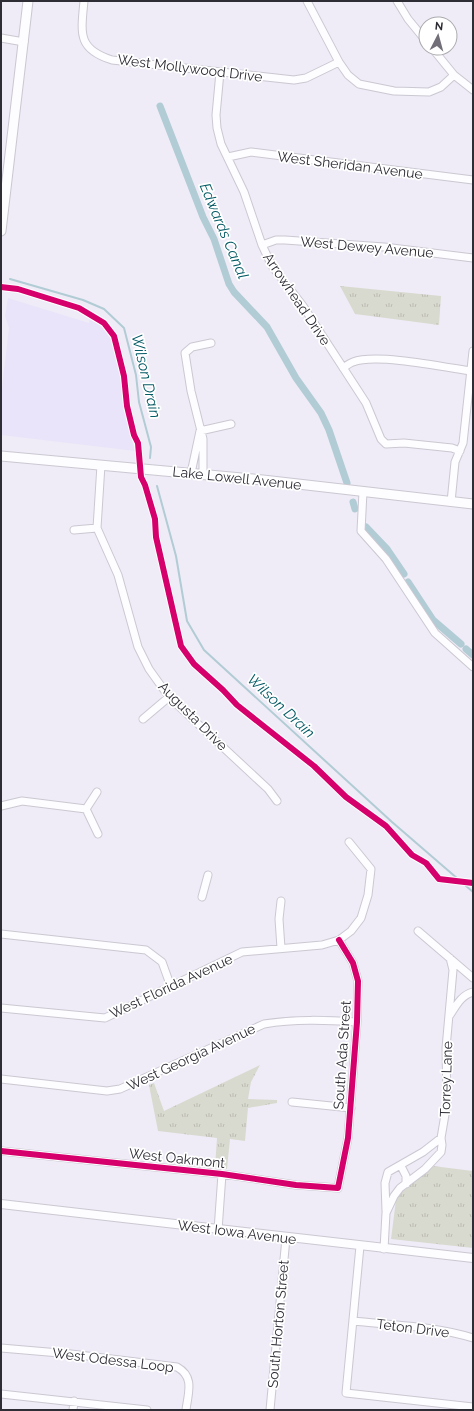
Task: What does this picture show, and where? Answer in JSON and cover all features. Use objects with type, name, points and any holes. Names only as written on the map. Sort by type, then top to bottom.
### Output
[{"type":"main road","points":[[1,231],[28,1]]},
{"type":"main road","name":"Lake Lowell Avenue","points":[[1,456],[191,473],[473,504]]},
{"type":"street","name":"West Mollywood Drive","points":[[84,1],[82,26],[84,40],[88,48],[97,55],[112,60],[294,80],[306,78],[339,62]]},
{"type":"street","points":[[307,1],[339,62],[348,75],[359,84],[394,91],[429,92],[441,87],[454,75]]},
{"type":"street","points":[[397,1],[418,31]]},
{"type":"street","points":[[1,38],[24,42]]},
{"type":"street","points":[[439,56],[454,75],[473,90]]},
{"type":"street","name":"Arrowhead Drive","points":[[220,72],[216,115],[217,128],[244,192],[262,246],[272,266],[303,306],[366,404],[381,439],[386,444],[409,443],[452,448],[460,451]]},
{"type":"street","name":"West Sheridan Avenue","points":[[228,157],[251,152],[473,180]]},
{"type":"street","name":"West Dewey Avenue","points":[[262,246],[276,240],[285,240],[384,247],[473,258]]},
{"type":"street","points":[[204,475],[203,439],[191,391],[185,353],[192,347],[211,344]]},
{"type":"street","points":[[451,502],[455,462],[463,443],[473,351]]},
{"type":"street","points":[[343,368],[360,361],[384,360],[470,371]]},
{"type":"street","points":[[200,431],[232,424]]},
{"type":"street","points":[[191,473],[200,431]]},
{"type":"street","name":"Augusta Drive","points":[[101,465],[97,528],[118,575],[138,647],[149,669],[169,696],[268,789],[277,801]]},
{"type":"street","points":[[363,492],[361,531],[386,560],[435,633],[473,667]]},
{"type":"street","points":[[74,530],[97,528]]},
{"type":"street","points":[[143,720],[169,696]]},
{"type":"street","points":[[86,809],[97,792]]},
{"type":"street","points":[[1,806],[22,801],[86,809]]},
{"type":"street","points":[[86,809],[98,834]]},
{"type":"street","points":[[339,940],[351,931],[362,918],[368,895],[371,869],[349,842]]},
{"type":"street","points":[[202,897],[208,875]]},
{"type":"street","points":[[280,948],[279,919],[281,901]]},
{"type":"street","points":[[418,931],[473,978]]},
{"type":"street","points":[[1,934],[146,950],[162,962],[171,987]]},
{"type":"street","name":"West Florida Avenue","points":[[1,1008],[105,1018],[242,952],[322,945],[339,940]]},
{"type":"street","name":"South Ada Street","points":[[339,940],[353,963],[358,981],[357,1022],[351,1108],[348,1138],[341,1174]]},
{"type":"street","name":"Torrey Lane","points":[[384,1248],[386,1213],[394,1196],[425,1169],[441,1152],[441,1138],[448,1104],[446,1048],[453,970],[450,958]]},
{"type":"street","points":[[448,1019],[460,1000],[473,992]]},
{"type":"street","name":"West Georgia Avenue","points":[[1,1079],[120,1090],[264,1024],[286,1020],[357,1022]]},
{"type":"street","points":[[292,1102],[351,1108]]},
{"type":"street","points":[[386,1213],[385,1193],[386,1175],[388,1172],[424,1152],[441,1138]]},
{"type":"street","name":"West Oakmont","points":[[1,1151],[222,1174],[296,1185],[338,1188],[341,1174]]},
{"type":"street","points":[[401,1166],[406,1176],[406,1184]]},
{"type":"street","points":[[218,1230],[222,1174]]},
{"type":"street","name":"West Iowa Avenue","points":[[1,1204],[286,1238],[473,1258]]},
{"type":"street","name":"South Horton Street","points":[[270,1410],[286,1238]]},
{"type":"street","points":[[360,1246],[346,1393],[473,1407]]},
{"type":"street","name":"Teton Drive","points":[[353,1321],[461,1334],[473,1338]]},
{"type":"street","name":"West Odessa Loop","points":[[1,1348],[71,1354],[177,1367],[185,1372],[189,1379],[186,1410]]},
{"type":"street","points":[[1,1394],[147,1410]]},
{"type":"street","points":[[72,1410],[74,1402]]},
{"type":"shaded area","points":[[8,298],[89,323],[90,317],[109,331],[122,381],[125,414],[135,451],[1,435],[1,397],[9,328],[5,316]]},
{"type":"green space","points":[[340,286],[441,296],[439,325],[355,314]]},
{"type":"green space","points":[[260,1065],[251,1082],[248,1099],[277,1100],[277,1103],[248,1108],[245,1141],[230,1139],[227,1169],[215,1167],[217,1138],[158,1131],[149,1085],[154,1083],[164,1111]]},
{"type":"green space","points":[[433,1166],[473,1171],[473,1248],[391,1239],[396,1200],[403,1190]]},
{"type":"waterway","name":"Edwards Canal","points":[[160,106],[203,217],[214,239],[229,284],[234,292],[267,327],[296,378],[321,413],[329,430],[347,483]]},
{"type":"waterway","name":"Wilson Drain","points":[[10,279],[83,300],[104,309],[124,328],[136,375],[139,402],[151,447],[150,458]]},
{"type":"waterway","name":"Wilson Drain","points":[[157,486],[176,556],[187,621],[204,650],[392,822],[473,892]]},
{"type":"waterway","name":"Edwards Canal","points":[[353,502],[355,509]]},
{"type":"waterway","name":"Edwards Canal","points":[[366,527],[387,549],[404,574]]},
{"type":"waterway","name":"Edwards Canal","points":[[408,582],[433,620],[461,644]]},
{"type":"waterway","name":"Edwards Canal","points":[[466,649],[473,655]]},
{"type":"cycle path","points":[[1,287],[18,289],[79,308],[104,323],[114,336],[124,376],[127,406],[134,435],[138,443],[141,477],[145,485],[155,519],[156,537],[181,646],[194,664],[237,705],[314,766],[346,797],[386,826],[412,855],[426,863],[439,879],[473,883]]},
{"type":"cycle path","points":[[1,1151],[222,1174],[296,1185],[338,1188],[348,1138],[357,1022],[358,981],[353,963],[339,940]]}]
